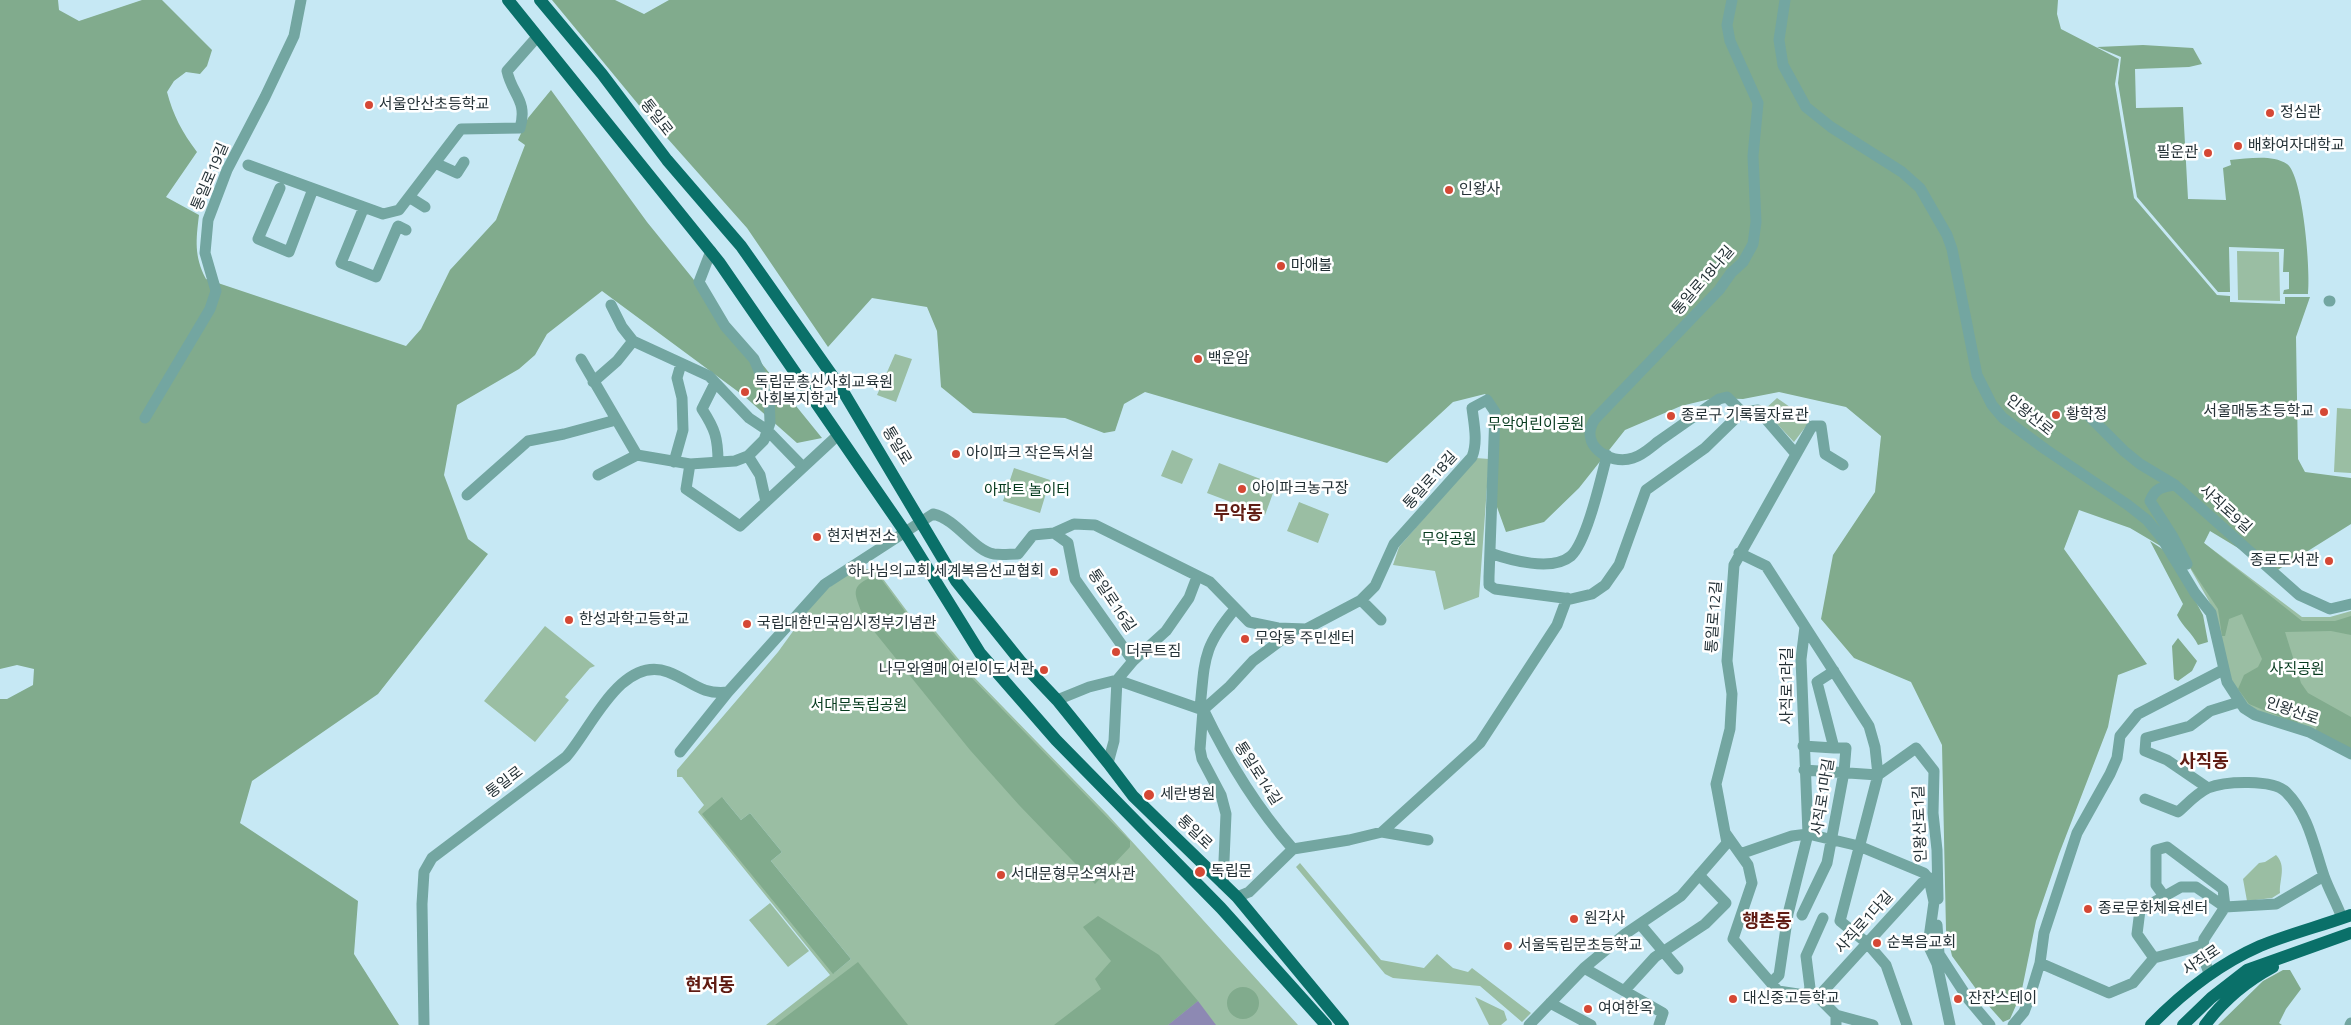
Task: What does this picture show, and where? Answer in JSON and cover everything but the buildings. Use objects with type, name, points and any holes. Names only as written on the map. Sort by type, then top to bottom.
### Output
[{"type":"main road","points":[[508,0],[711,251],[905,532],[980,653],[1056,740],[1222,908],[1326,1025]]},
{"type":"main road","name":"통일로","points":[[540,0],[602,74],[667,160],[741,246],[842,388],[956,581],[1016,656],[1056,700],[1108,763],[1133,796],[1237,897],[1343,1025]]},
{"type":"main road","points":[[1222,908],[1237,897]]},
{"type":"main road","name":"사직로","points":[[2152,1025],[2173,1002],[2209,973],[2262,946],[2346,917]]},
{"type":"main road","points":[[2183,1025],[2211,998],[2247,970],[2351,933]]},
{"type":"main road","name":"사직로","points":[[2176,1025],[2212,988],[2280,940]]},
{"type":"main road","points":[[2205,1025],[2232,995],[2260,974],[2288,959],[2296,952]]},
{"type":"street","name":"통일로19길","points":[[145,418],[210,310],[216,291],[205,253],[208,220],[227,170],[294,36],[301,0]]},
{"type":"street","name":"통일로18나길","points":[[1607,455],[1598,451],[1589,436],[1589,427],[1719,290],[1731,273],[1743,262],[1753,244],[1756,222],[1753,156],[1758,103],[1730,41],[1727,25],[1732,0]]},
{"type":"street","name":"인왕산로","points":[[1784,0],[1779,40],[1783,65],[1806,108],[1831,127],[1902,172],[1915,184],[1931,205],[1947,234],[1952,249],[1977,375],[1992,404],[2003,418],[2147,520],[2169,548],[2195,593],[2211,613],[2223,670],[2227,682],[2239,702],[2255,715],[2309,732],[2351,754]]},
{"type":"street","points":[[248,165],[383,214],[399,210],[461,129],[520,128],[524,116],[522,104],[510,85],[507,70],[537,37]]},
{"type":"street","points":[[435,163],[457,174],[464,162]]},
{"type":"street","points":[[280,188],[258,239],[289,252],[313,189]]},
{"type":"street","points":[[409,197],[425,206]]},
{"type":"street","points":[[364,207],[341,263],[376,277],[398,226],[406,230]]},
{"type":"street","points":[[598,474],[637,455],[690,464],[718,462],[748,456],[764,440],[770,423],[769,394],[754,360],[725,326],[699,282],[711,251]]},
{"type":"street","points":[[611,305],[622,328],[633,341],[709,376],[749,418],[767,430],[802,466]]},
{"type":"street","points":[[593,382],[617,361],[633,341]]},
{"type":"street","points":[[581,359],[637,455]]},
{"type":"street","points":[[674,462],[683,430],[682,398],[677,378],[681,364]]},
{"type":"street","points":[[715,383],[702,408],[713,425],[718,439],[718,462]]},
{"type":"street","points":[[1490,553],[1511,561],[1535,564],[1557,562],[1570,557],[1575,551],[1588,524],[1607,455],[1623,460],[1641,454],[1719,399],[1726,397],[1742,412],[1758,410],[1795,453]]},
{"type":"street","name":"통일로18길","points":[[905,532],[934,514],[944,517],[992,554],[1018,554],[1033,535],[1054,533],[1074,524],[1095,525],[1210,582],[1249,622],[1306,629],[1361,600],[1375,586],[1394,544],[1472,457],[1475,451],[1472,408],[1487,400],[1495,412],[1489,585],[1495,589],[1579,598],[1606,585],[1619,565],[1646,490],[1705,448],[1742,412]]},
{"type":"street","name":"사직로9길","points":[[2087,414],[2140,464],[2175,485],[2299,595],[2330,609],[2351,604]]},
{"type":"street","points":[[467,495],[528,441],[564,434],[616,420]]},
{"type":"street","name":"통일로12길","points":[[1529,1025],[1584,968],[1640,924],[1681,896],[1726,843],[1716,784],[1730,729],[1732,694],[1727,661],[1734,565],[1739,553],[1790,467],[1795,453],[1812,426],[1821,426],[1825,454],[1842,465]]},
{"type":"street","points":[[690,464],[686,489],[740,526],[802,466],[838,435]]},
{"type":"street","points":[[748,456],[760,474],[766,502]]},
{"type":"street","points":[[2175,485],[2160,487],[2154,492],[2150,501],[2173,537],[2211,613]]},
{"type":"street","points":[[680,752],[728,692],[825,584],[905,532]]},
{"type":"street","name":"통일로16길","points":[[1054,533],[1068,543],[1075,579],[1134,661]]},
{"type":"street","points":[[1739,553],[1766,566],[1869,726],[1875,747],[1878,775],[1840,921]]},
{"type":"street","name":"통일로16길","points":[[1117,680],[1166,631],[1188,598],[1197,577]]},
{"type":"street","points":[[1382,832],[1480,743],[1557,624],[1567,598]]},
{"type":"street","points":[[1361,600],[1381,620]]},
{"type":"street","points":[[1224,884],[1226,814],[1221,795],[1202,759],[1200,749],[1204,661],[1218,629],[1235,609]]},
{"type":"street","name":"사직로1라길","points":[[1771,982],[1779,975],[1789,910],[1808,834],[1801,659],[1805,627]]},
{"type":"street","points":[[1202,709],[1230,686],[1253,661],[1296,629]]},
{"type":"street","name":"통일로","points":[[424,1025],[422,904],[424,872],[432,858],[566,757],[608,697],[634,675],[656,670],[666,671],[706,692],[728,692]]},
{"type":"street","points":[[2014,1025],[2024,1012],[2029,999],[2040,963],[2044,933],[2067,860],[2077,833],[2113,766],[2120,736],[2138,714],[2223,670]]},
{"type":"street","name":"사직로1마길","points":[[1802,914],[1827,863],[1833,841],[1844,772],[1846,748],[1834,748],[1817,682],[1834,671]]},
{"type":"street","points":[[1056,700],[1089,687],[1117,680],[1202,709]]},
{"type":"street","points":[[1108,763],[1114,741],[1117,680]]},
{"type":"street","points":[[2208,788],[2167,760],[2145,751],[2146,738],[2190,726],[2210,711],[2239,702]]},
{"type":"street","name":"통일로14길","points":[[1202,709],[1220,744],[1251,795],[1292,850]]},
{"type":"street","name":"사직로1라길","points":[[1803,746],[1834,748]]},
{"type":"street","name":"인왕산로1길","points":[[1878,775],[1916,748],[1934,771],[1932,813],[1936,938],[1939,954],[1969,1000],[1990,1025]]},
{"type":"street","points":[[1804,770],[1878,775]]},
{"type":"street","points":[[2145,799],[2178,812],[2208,788],[2235,782],[2257,782],[2285,791],[2301,813],[2314,841],[2324,876],[2346,917]]},
{"type":"street","points":[[1724,831],[1748,865],[1752,883],[1733,939],[1778,991],[1812,996]]},
{"type":"street","points":[[1237,897],[1250,892],[1292,850],[1382,832],[1428,840]]},
{"type":"street","points":[[1740,854],[1792,836],[1808,834],[1859,846],[1934,878],[1934,902],[1928,945],[1937,964],[1950,1025]]},
{"type":"street","points":[[2164,896],[2156,885],[2156,850],[2168,847],[2223,889],[2225,907],[2223,913],[2204,939],[2205,962],[2209,973]]},
{"type":"street","points":[[1624,991],[1644,966],[1663,951],[1705,924],[1726,903],[1699,875]]},
{"type":"street","points":[[2154,958],[2137,934],[2140,910],[2181,887],[2196,887],[2225,907],[2276,904],[2324,876]]},
{"type":"street","name":"사직로1다길","points":[[1812,996],[1867,943],[1922,883],[1934,878]]},
{"type":"street","points":[[1789,910],[1840,921],[1867,943],[1886,964],[1907,1025]]},
{"type":"street","points":[[1823,918],[1806,956],[1812,996],[1836,1020],[1873,1025]]},
{"type":"street","points":[[1640,924],[1678,969]]},
{"type":"street","points":[[2040,963],[2109,993],[2133,983],[2154,958],[2203,945]]},
{"type":"street","points":[[1584,968],[1663,1012],[1659,1025]]},
{"type":"street","points":[[1550,1003],[1591,1025]]},
{"type":"green space","points":[[0,0],[58,0],[59,10],[79,21],[142,0],[162,0],[212,50],[207,66],[200,74],[186,72],[174,81],[167,92],[179,123],[197,152],[166,197],[199,215],[197,248],[199,263],[206,279],[406,346],[421,329],[450,270],[496,220],[525,145],[518,140],[528,118],[551,90],[647,222],[822,438],[797,443],[744,396],[602,291],[547,334],[535,355],[519,369],[457,405],[444,475],[468,539],[488,554],[378,694],[252,781],[240,823],[358,901],[354,954],[399,1025],[0,1025],[0,699],[7,699],[33,685],[34,669],[17,665],[0,669]]},
{"type":"green space","name":"무악어린이공원","points":[[552,0],[615,0],[644,14],[669,0],[2058,0],[2057,14],[2061,29],[2119,59],[2115,84],[2134,198],[2217,295],[2230,296],[2230,302],[2285,304],[2285,297],[2310,297],[2296,337],[2298,459],[2305,472],[2351,478],[2351,524],[2276,571],[2210,531],[2204,543],[2302,621],[2335,621],[2351,616],[2351,635],[2331,631],[2285,632],[2301,683],[2308,693],[2351,717],[2351,751],[2316,730],[2317,724],[2301,716],[2297,724],[2249,704],[2238,689],[2244,675],[2258,667],[2262,659],[2242,614],[2229,619],[2225,636],[2222,636],[2218,609],[2186,561],[2130,528],[2079,510],[2064,549],[2147,664],[2118,675],[2108,727],[2059,854],[2036,921],[2021,994],[2010,1019],[2003,1022],[1987,1004],[1952,956],[1946,930],[1942,745],[1911,682],[1854,658],[1821,619],[1833,555],[1875,492],[1881,436],[1846,407],[1779,392],[1743,399],[1714,398],[1681,406],[1625,430],[1579,488],[1544,522],[1506,532],[1493,496],[1492,401],[1485,394],[1453,402],[1387,463],[1145,392],[1124,404],[1115,431],[1104,433],[1065,418],[973,413],[941,387],[937,331],[927,307],[872,298],[828,347],[747,228],[652,121]]},
{"type":"green space","points":[[2143,45],[2193,48],[2202,64],[2189,67],[2135,69],[2136,108],[2183,107],[2188,199],[2226,200],[2223,168],[2231,165],[2230,160],[2274,159],[2287,164],[2293,172],[2305,225],[2308,294],[2283,294],[2284,290],[2289,289],[2289,272],[2283,272],[2284,249],[2229,247],[2230,292],[2218,292],[2137,197],[2118,83],[2121,57],[2097,47]]},
{"type":"green space","points":[[2237,251],[2279,252],[2280,301],[2238,300]]},
{"type":"green space","points":[[895,354],[912,359],[896,402],[877,395]]},
{"type":"green space","points":[[1777,398],[1810,421],[1794,442],[1764,410]]},
{"type":"green space","points":[[2337,408],[2351,409],[2351,473],[2334,472]]},
{"type":"green space","points":[[1172,450],[1193,459],[1182,484],[1161,476]]},
{"type":"green space","name":"무악공원","points":[[1476,458],[1489,459],[1479,597],[1444,610],[1435,571],[1393,565],[1399,547]]},
{"type":"green space","name":"아이파크농구장","points":[[1219,463],[1276,485],[1265,515],[1207,493]]},
{"type":"green space","name":"아파트 놀이터","points":[[1014,468],[1050,480],[1040,513],[1003,501]]},
{"type":"green space","points":[[1299,502],[1329,514],[1318,543],[1287,531]]},
{"type":"green space","points":[[2150,541],[2170,554],[2203,615],[2208,642],[2198,645],[2179,619],[2177,615],[2183,604]]},
{"type":"green space","name":"사직공원","points":[[2204,543],[2302,617],[2330,617],[2351,611],[2351,753],[2247,706],[2229,678],[2214,610],[2186,561]]},
{"type":"green space","name":"서대문독립공원","points":[[867,569],[878,572],[921,630],[932,627],[970,673],[1108,815],[1298,1025],[766,1025],[830,975],[698,812],[704,805],[682,777],[677,777],[677,770],[778,652],[820,594],[849,573]],"holes":[[[722,797],[741,820],[750,813],[782,852],[771,861],[851,959],[834,973]]]},
{"type":"green space","points":[[876,575],[879,576],[921,633],[931,629],[969,675],[1130,841],[1130,847],[1095,884],[1019,805],[970,750],[864,619],[856,597],[857,587]]},
{"type":"green space","points":[[545,626],[595,666],[590,668],[565,697],[569,700],[535,742],[484,701]]},
{"type":"green space","points":[[2178,638],[2197,661],[2192,671],[2178,681],[2174,679],[2172,646]]},
{"type":"green space","points":[[722,797],[741,820],[750,813],[782,852],[771,861],[851,959],[833,974],[702,814]]},
{"type":"green space","points":[[2276,855],[2282,868],[2280,893],[2272,898],[2247,901],[2243,879],[2259,863],[2265,862]]},
{"type":"green space","points":[[1300,863],[1381,960],[1424,968],[1437,954],[1453,968],[1468,972],[1472,968],[1531,1013],[1522,1022],[1480,986],[1393,978],[1385,974],[1296,867]]},
{"type":"green space","points":[[770,903],[809,951],[788,967],[749,920]]},
{"type":"green space","points":[[1098,916],[1159,955],[1198,1001],[1168,1025],[1054,1025],[1101,989],[1095,979],[1111,961],[1083,927]]},
{"type":"green space","points":[[858,962],[908,1025],[775,1025]]},
{"type":"green space","points":[[2283,970],[2290,970],[2301,989],[2286,1009],[2279,1023],[2282,1025],[2218,1025],[2263,981]]},
{"type":"green space","points":[[1243,987],[1254,992],[1259,1003],[1254,1014],[1243,1019],[1232,1014],[1227,1003],[1232,992]]},
{"type":"green space","points":[[1475,997],[1504,1011],[1507,1020],[1501,1025],[1489,1025]]},
{"type":"shaded area","points":[[1198,1001],[1216,1025],[1168,1025]]},
{"type":"place","name":"서울안산초등학교","points":[[369,105]]},
{"type":"place","name":"정심관","points":[[2270,113]]},
{"type":"place","name":"배화여자대학교","points":[[2238,146]]},
{"type":"place","name":"필운관","points":[[2208,153]]},
{"type":"place","name":"인왕사","points":[[1449,190]]},
{"type":"place","name":"마애불","points":[[1281,266]]},
{"type":"place","name":"백운암","points":[[1198,359]]},
{"type":"place","name":"독립문총신사회교육원 사회복지학과","points":[[745,392]]},
{"type":"place","name":"서울매동초등학교","points":[[2324,412]]},
{"type":"place","name":"황학정","points":[[2056,415]]},
{"type":"place","name":"종로구 기록물자료관","points":[[1671,416]]},
{"type":"place","name":"아이파크 작은독서실","points":[[956,454]]},
{"type":"place","name":"아이파크농구장","points":[[1242,489]]},
{"type":"place","name":"현저변전소","points":[[817,537]]},
{"type":"place","name":"종로도서관","points":[[2329,561]]},
{"type":"place","name":"하나님의교회 세계복음선교협회","points":[[1054,572]]},
{"type":"place","name":"한성과학고등학교","points":[[569,620]]},
{"type":"place","name":"국립대한민국임시정부기념관","points":[[747,624]]},
{"type":"place","name":"무악동 주민센터","points":[[1245,639]]},
{"type":"place","name":"더루트짐","points":[[1116,652]]},
{"type":"place","name":"나무와열매 어린이도서관","points":[[1044,670]]},
{"type":"place","name":"세란병원","points":[[1149,795]]},
{"type":"place","name":"독립문","points":[[1200,872]]},
{"type":"place","name":"서대문형무소역사관","points":[[1001,875]]},
{"type":"place","name":"종로문화체육센터","points":[[2088,909]]},
{"type":"place","name":"원각사","points":[[1574,919]]},
{"type":"place","name":"순복음교회","points":[[1877,943]]},
{"type":"place","name":"서울독립문초등학교","points":[[1508,946]]},
{"type":"place","name":"대신중고등학교","points":[[1733,999]]},
{"type":"place","name":"잔잔스테이","points":[[1958,999]]},
{"type":"place","name":"여여한옥","points":[[1588,1009]]},
{"type":"district","name":"무악동","points":[[1238,515]]},
{"type":"district","name":"사직동","points":[[2204,763]]},
{"type":"district","name":"행촌동","points":[[1767,923]]},
{"type":"district","name":"현저동","points":[[710,987]]}]
